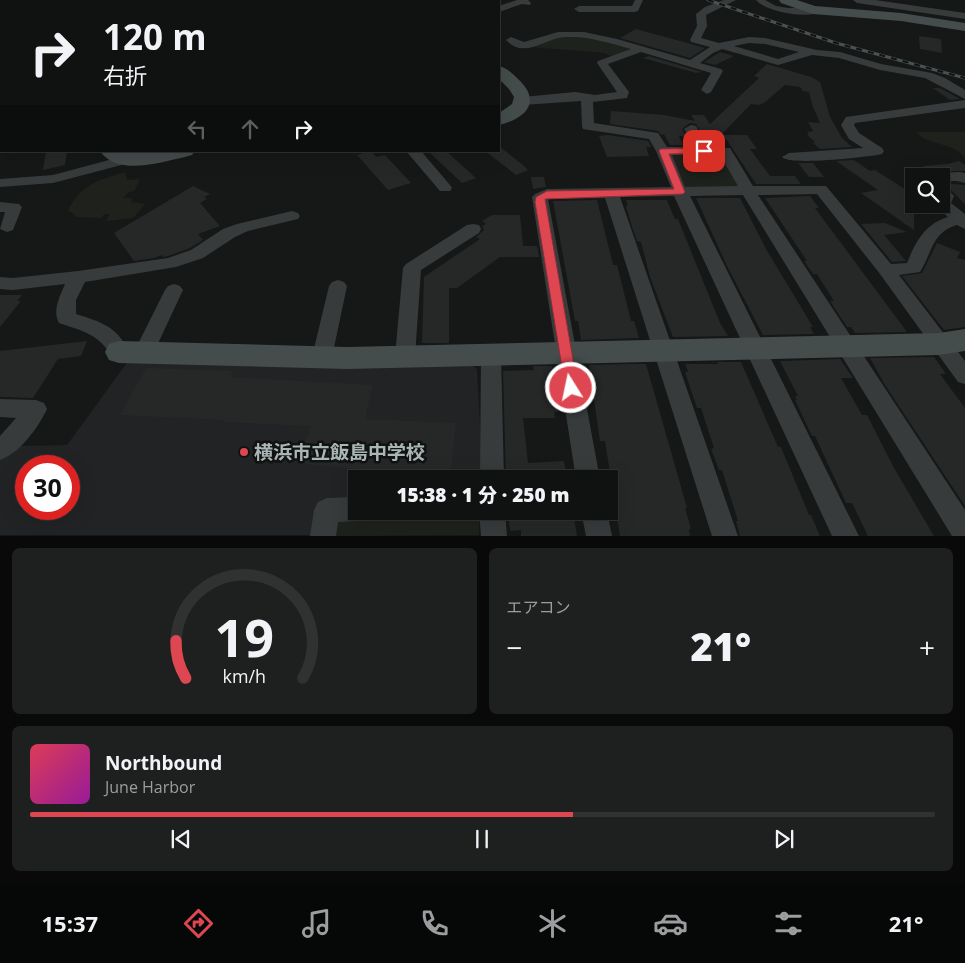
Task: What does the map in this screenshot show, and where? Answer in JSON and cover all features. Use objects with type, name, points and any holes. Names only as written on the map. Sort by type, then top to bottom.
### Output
[{"type":"street","points":[[579,10],[635,9],[639,0]]},
{"type":"street","points":[[732,0],[701,14],[707,20],[695,40],[778,62],[810,52]]},
{"type":"street","points":[[760,0],[765,6],[780,10],[820,10],[847,6],[920,9],[965,27]]},
{"type":"street","points":[[785,0],[820,10]]},
{"type":"street","points":[[858,0],[965,16]]},
{"type":"street","points":[[500,9],[523,1],[527,3]]},
{"type":"street","points":[[714,7],[730,13]]},
{"type":"street","points":[[511,40],[515,43],[529,46],[564,34],[615,41],[717,72],[707,90]]},
{"type":"street","points":[[692,64],[709,51],[721,46],[749,40],[765,40],[810,52],[840,55],[880,67],[928,75],[941,80],[965,95]]},
{"type":"street","points":[[523,101],[574,96],[595,99],[623,95],[623,92],[602,63],[641,49]]},
{"type":"street","points":[[500,72],[523,93],[523,101],[513,113],[500,120]]},
{"type":"street","points":[[587,98],[588,126],[653,136],[663,151],[680,192],[846,536]]},
{"type":"street","points":[[789,157],[810,158],[877,151],[854,136],[846,125],[851,120],[965,104]]},
{"type":"street","points":[[691,129],[704,151]]},
{"type":"street","points":[[663,151],[725,151],[747,189],[965,532]]},
{"type":"street","points":[[0,183],[53,179],[117,155],[137,159],[179,152]]},
{"type":"street","points":[[413,152],[445,188]]},
{"type":"street","points":[[950,177],[960,176],[965,179]]},
{"type":"street","points":[[586,470],[540,202],[540,197],[547,194],[821,189],[886,270],[952,342],[965,376]]},
{"type":"street","points":[[611,193],[725,536]]},
{"type":"street","points":[[0,207],[14,207],[7,227]]},
{"type":"street","points":[[950,210],[963,221]]},
{"type":"street","points":[[0,283],[13,284],[78,277],[170,263],[197,254],[243,227],[292,216]]},
{"type":"street","points":[[886,270],[914,268],[926,239],[937,227],[963,221]]},
{"type":"street","points":[[405,356],[412,268],[463,231]]},
{"type":"street","points":[[78,277],[67,300],[66,318],[109,336],[116,343],[132,352],[322,357],[405,356],[952,342]]},
{"type":"street","points":[[322,357],[338,286]]},
{"type":"street","points":[[132,352],[174,290]]},
{"type":"street","points":[[491,354],[492,470]]},
{"type":"street","points":[[0,408],[36,409],[10,441],[0,450]]},
{"type":"street","points":[[323,536],[327,510],[348,509]]},
{"type":"street","points":[[493,520],[494,536]]},
{"type":"street","points":[[596,520],[599,536]]},
{"type":"shaded area","points":[[562,36],[606,41],[631,48],[632,50],[612,57],[605,53],[531,47]]},
{"type":"shaded area","points":[[916,132],[965,132],[965,158],[954,149],[927,140]]},
{"type":"shaded area","points":[[670,154],[722,155],[740,185],[738,187],[685,187]]},
{"type":"shaded area","points":[[125,172],[127,180],[140,179],[134,191],[129,192],[123,198],[132,198],[131,202],[145,204],[133,218],[106,221],[110,214],[104,214],[102,218],[77,217],[68,210],[85,188]]},
{"type":"shaded area","name":"横浜市立飯島中学校","points":[[129,360],[470,364],[477,369],[483,470],[348,470],[348,500],[321,502],[315,535],[0,535],[0,458],[14,446],[67,445]]},
{"type":"shaded area","points":[[348,517],[348,520],[479,520],[479,535],[331,536],[334,518]]},
{"type":"building","points":[[636,29],[705,48],[690,58],[620,38]]},
{"type":"building","points":[[919,36],[941,39],[942,53],[920,49]]},
{"type":"building","points":[[720,52],[734,56],[715,65],[704,62]]},
{"type":"building","points":[[649,56],[702,72],[696,73],[643,58]]},
{"type":"building","points":[[767,64],[811,77],[820,82],[830,117],[842,138],[852,147],[820,149],[813,143],[815,142],[807,135],[809,134],[807,132],[813,131],[808,122],[820,123],[809,92],[803,91],[800,87],[785,85],[764,103],[758,105],[751,104],[721,135],[747,135],[757,149],[750,149],[770,176],[795,176],[801,184],[756,184],[726,139],[716,145],[709,145],[696,124],[690,123],[682,129],[686,136],[679,136],[683,145],[670,145],[664,134],[661,135],[658,131],[610,124],[611,111],[664,115],[695,121],[691,115],[704,115],[710,124],[759,78],[754,76]]},
{"type":"building","points":[[933,88],[940,88],[960,99],[950,100]]},
{"type":"building","points":[[608,135],[648,141],[651,147],[646,147],[649,156],[607,157],[599,136]]},
{"type":"building","points":[[500,147],[528,170],[516,175],[486,152],[500,152]]},
{"type":"building","points":[[46,152],[67,152],[65,165],[43,170]]},
{"type":"building","points":[[367,152],[373,153],[376,157],[385,155],[411,183],[388,190],[357,155]]},
{"type":"building","points":[[429,152],[447,152],[476,178],[462,183]]},
{"type":"building","points":[[854,160],[870,171],[875,170],[905,189],[905,213],[914,213],[914,230],[861,193],[878,190],[836,161]]},
{"type":"building","points":[[959,161],[965,165],[965,171],[950,171],[950,168],[925,168],[923,166]]},
{"type":"building","points":[[798,163],[813,163],[824,177],[809,177]]},
{"type":"building","points":[[531,177],[544,177],[546,187],[533,189]]},
{"type":"building","points":[[950,184],[965,185],[965,204],[951,190]]},
{"type":"building","points":[[193,186],[210,194],[204,197],[207,199],[200,203],[220,226],[198,234],[203,240],[190,248],[168,256],[163,257],[162,255],[134,261],[114,233]]},
{"type":"building","points":[[810,196],[819,208],[815,208],[907,332],[855,333],[851,327],[847,327],[830,301],[834,301],[817,274],[813,274],[804,261],[807,261],[765,198]]},
{"type":"building","points":[[696,198],[740,198],[766,249],[813,327],[810,327],[814,334],[763,335],[727,266]]},
{"type":"building","points":[[597,200],[613,265],[617,265],[631,321],[634,321],[639,338],[581,340],[578,321],[575,321],[553,201]]},
{"type":"building","points":[[626,200],[667,200],[675,219],[678,219],[720,323],[728,336],[673,337],[650,277],[641,242],[637,241],[632,227]]},
{"type":"building","points":[[492,215],[520,215],[523,246],[537,246],[539,257],[500,257],[457,288],[449,288],[449,343],[422,343],[424,277],[480,239],[476,237],[484,230],[482,226],[486,224],[482,221]]},
{"type":"building","points":[[885,223],[907,232],[884,235],[906,261],[892,262],[861,224]]},
{"type":"building","points":[[937,243],[960,252],[957,258],[965,260],[965,327],[944,330],[902,276],[922,273]]},
{"type":"building","points":[[0,295],[22,295],[17,301],[21,301],[0,327]]},
{"type":"building","points":[[87,341],[81,356],[58,359],[33,398],[0,397],[0,351]]},
{"type":"building","points":[[934,357],[946,374],[940,374],[965,408],[965,506],[885,385],[870,358]]},
{"type":"building","points":[[840,359],[853,378],[841,378],[862,415],[867,415],[894,468],[934,536],[868,536],[852,503],[846,503],[815,436],[812,436],[795,400],[797,400],[795,396],[798,396],[780,361]]},
{"type":"building","points":[[717,362],[741,362],[820,536],[740,536],[736,521],[738,521],[722,470],[719,470],[711,449],[714,448],[701,408],[697,408],[685,372],[688,372],[685,364],[718,364]]},
{"type":"building","points":[[646,364],[687,508],[685,508],[691,529],[689,530],[690,536],[620,536],[617,520],[618,470],[610,470],[605,441],[600,441],[589,365]]},
{"type":"building","points":[[533,366],[552,366],[558,412],[554,412],[555,418],[523,418],[528,463],[564,461],[566,470],[506,470],[503,371],[534,370]]},
{"type":"building","points":[[146,368],[233,371],[230,377],[373,385],[365,419],[456,423],[450,470],[360,470],[305,464],[301,457],[311,426],[120,415]]},
{"type":"building","points":[[509,520],[574,520],[577,536],[521,536],[521,530],[510,531]]},
{"type":"railway","points":[[708,0],[836,43],[965,78]]},
{"type":"place","name":"横浜市立飯島中学校","points":[[244,452]]},
{"type":"route","points":[[571,388],[540,197],[547,194],[680,192],[663,151],[704,151]]}]
